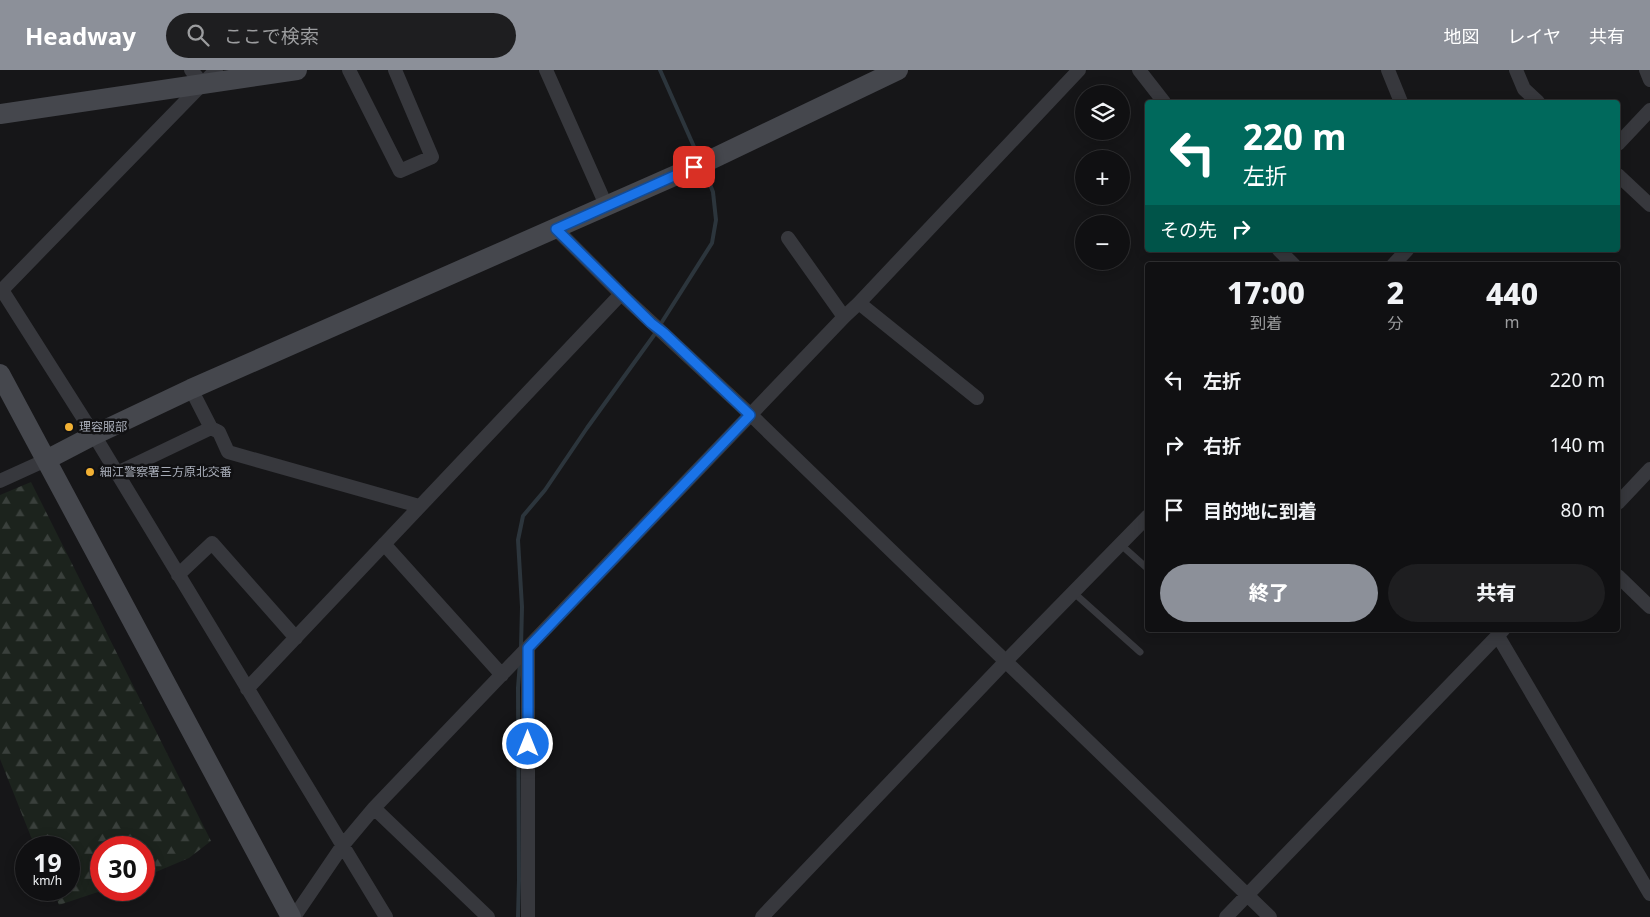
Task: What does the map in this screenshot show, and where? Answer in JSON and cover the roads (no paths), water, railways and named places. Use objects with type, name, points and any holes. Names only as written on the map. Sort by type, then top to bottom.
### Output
[{"type":"street","points":[[0,114],[203,75],[297,70]]},
{"type":"street","points":[[349,70],[400,171],[432,157],[395,70]]},
{"type":"street","points":[[546,70],[606,205]]},
{"type":"street","points":[[0,481],[191,388],[701,164],[898,70]]},
{"type":"street","points":[[0,374],[292,917],[343,845],[374,808],[859,303],[1079,70]]},
{"type":"street","points":[[1140,70],[1162,100]]},
{"type":"street","points":[[1388,70],[1400,100]]},
{"type":"street","points":[[1516,70],[1524,89],[1536,100]]},
{"type":"street","points":[[1646,70],[1650,80]]},
{"type":"street","points":[[203,75],[1,291],[94,434],[386,917]]},
{"type":"street","points":[[1620,142],[1650,110]]},
{"type":"street","points":[[1620,177],[1650,205]]},
{"type":"street","points":[[556,229],[651,323],[664,333],[1006,660],[1270,917]]},
{"type":"street","points":[[788,238],[844,317]]},
{"type":"street","points":[[1281,252],[1291,262]]},
{"type":"street","points":[[1396,262],[1405,252]]},
{"type":"street","points":[[247,689],[621,294]]},
{"type":"street","points":[[859,303],[977,398]]},
{"type":"street","points":[[191,388],[210,428],[219,432],[228,452],[419,506]]},
{"type":"street","points":[[117,473],[210,428]]},
{"type":"street","points":[[1620,501],[1650,469]]},
{"type":"street","points":[[762,917],[1006,660],[1145,519]]},
{"type":"street","points":[[178,575],[212,543],[296,638]]},
{"type":"street","points":[[384,544],[507,670]]},
{"type":"street","points":[[1620,578],[1650,607]]},
{"type":"street","points":[[1226,917],[1501,633],[1650,894]]},
{"type":"street","points":[[526,650],[528,917]]},
{"type":"street","points":[[374,808],[488,917]]},
{"type":"lane","points":[[1120,544],[1145,566]]},
{"type":"lane","points":[[1073,592],[1140,652]]},
{"type":"waterway","points":[[660,70],[699,158]]},
{"type":"waterway","points":[[660,325],[712,243],[716,220],[713,192],[704,169]]},
{"type":"waterway","points":[[521,647],[522,607],[518,540],[523,516],[545,490],[657,331]]},
{"type":"waterway","points":[[518,917],[518,688],[520,662]]},
{"type":"place","name":"理容服部","points":[[69,427]]},
{"type":"place","name":"細江警察署三方原北交番","points":[[90,472]]}]
